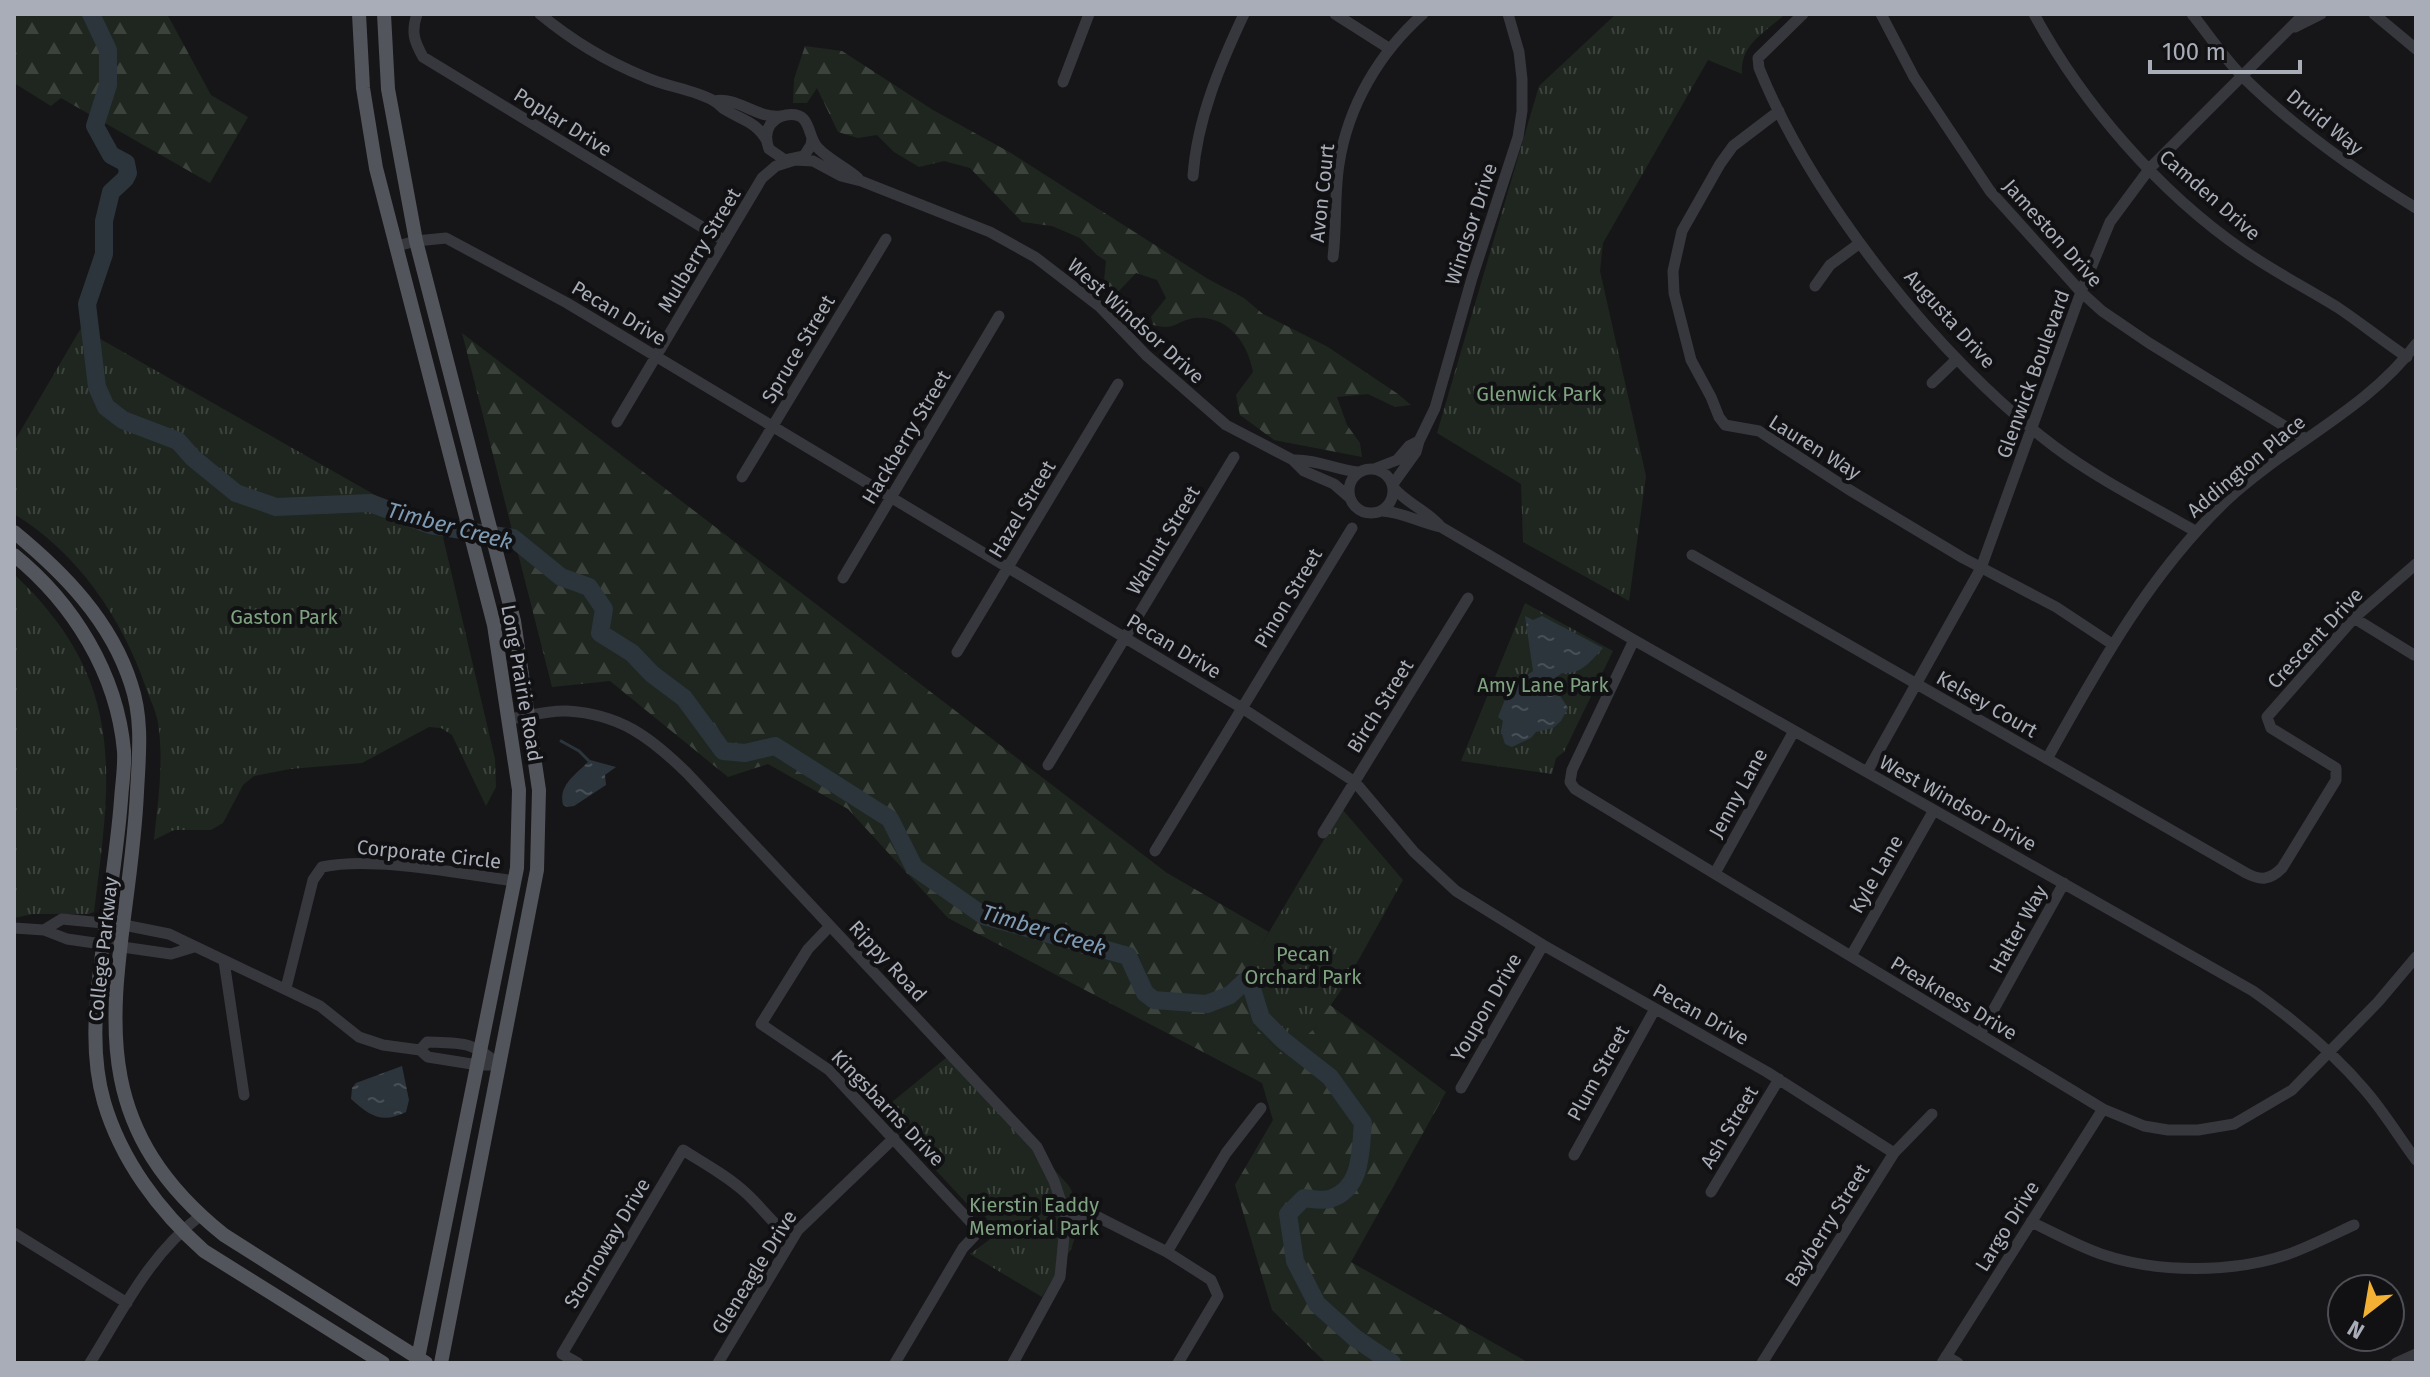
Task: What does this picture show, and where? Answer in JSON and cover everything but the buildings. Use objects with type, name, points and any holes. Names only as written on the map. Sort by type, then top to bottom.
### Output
[{"type":"main road","name":"Long Prairie Road","points":[[359,14],[363,88],[370,134],[494,625],[519,790],[515,881],[420,1361]]},
{"type":"main road","name":"Long Prairie Road","points":[[384,14],[388,89],[416,241],[514,621],[539,790],[537,870],[441,1363]]},
{"type":"main road","points":[[14,554],[18,535]]},
{"type":"main road","name":"College Parkway","points":[[18,535],[81,594],[112,639],[131,683],[140,721],[118,836],[95,1007],[96,1053],[104,1102],[119,1141],[135,1172],[181,1230],[204,1251],[383,1363]]},
{"type":"main road","name":"College Parkway","points":[[14,554],[42,578],[71,612],[107,680],[132,751],[136,834],[115,1004],[115,1040],[119,1078],[143,1146],[200,1216],[241,1248],[420,1361]]},
{"type":"street","name":"Poplar Drive","points":[[417,14],[412,28],[414,42],[423,57],[725,241]]},
{"type":"street","name":"West Windsor Drive","points":[[540,14],[621,66],[714,101],[756,125],[773,154],[793,160],[813,161],[841,176],[990,232],[1035,257],[1100,307],[1146,355],[1226,425],[1293,460],[1304,471],[1334,484],[1362,512],[1398,511],[1441,527],[2253,991],[2296,1021],[2330,1053],[2365,1090],[2416,1160]]},
{"type":"street","points":[[1063,82],[1089,14]]},
{"type":"street","points":[[1193,176],[1195,155],[1218,67],[1244,14]]},
{"type":"street","points":[[1335,14],[1390,49]]},
{"type":"street","name":"Avon Court","points":[[1333,257],[1339,162],[1350,119],[1374,70],[1423,14]]},
{"type":"street","name":"Windsor Drive","points":[[1393,486],[1416,452],[1435,408],[1472,278],[1518,137],[1522,79],[1519,52],[1508,14]]},
{"type":"street","name":"Augusta Drive","points":[[1803,14],[1758,58],[1759,68],[1814,173],[1860,243],[1957,359],[2033,429],[2111,483],[2195,531]]},
{"type":"street","name":"Jameston Drive","points":[[1881,14],[1914,77],[1990,191],[2081,292],[2102,311],[2149,343],[2304,438]]},
{"type":"street","name":"Camden Drive","points":[[2034,14],[2065,67],[2112,128],[2182,200],[2241,249],[2338,308],[2407,357]]},
{"type":"street","name":"Druid Way","points":[[2192,14],[2243,76],[2316,141],[2353,169],[2416,208]]},
{"type":"street","name":"Glenwick Boulevard","points":[[1867,772],[1981,568],[2081,292],[2110,222],[2150,168],[2304,14]]},
{"type":"street","name":"Glenwick Boulevard","points":[[2291,29],[2321,14]]},
{"type":"street","points":[[2374,14],[2416,49]]},
{"type":"street","name":"West Windsor Drive","points":[[714,101],[726,98],[761,115],[797,116],[803,119],[817,148],[845,166],[861,181]]},
{"type":"street","name":"Lauren Way","points":[[1779,111],[1733,146],[1682,231],[1673,271],[1674,293],[1691,360],[1714,408],[1725,425],[1759,431],[1848,489],[1981,568],[2056,607],[2112,644]]},
{"type":"street","points":[[767,142],[771,123],[783,116]]},
{"type":"street","points":[[793,160],[808,151],[812,138]]},
{"type":"street","name":"Mulberry Street","points":[[617,422],[762,178],[768,155],[767,142]]},
{"type":"street","name":"Mulberry Street","points":[[762,178],[776,166],[793,160]]},
{"type":"street","name":"Pecan Drive","points":[[397,246],[446,238],[475,252],[1242,708],[1355,782],[1414,852],[1448,884],[1543,945],[1779,1079],[1894,1153]]},
{"type":"street","name":"Spruce Street","points":[[742,477],[886,239]]},
{"type":"street","points":[[1815,286],[1830,265],[1860,243]]},
{"type":"street","name":"Hackberry Street","points":[[843,578],[999,316]]},
{"type":"street","name":"Addington Place","points":[[2047,759],[2112,644],[2145,594],[2195,531],[2239,490],[2304,438],[2361,399],[2407,357],[2416,344]]},
{"type":"street","points":[[1932,383],[1957,359]]},
{"type":"street","name":"Hazel Street","points":[[957,652],[1118,384]]},
{"type":"street","name":"Windsor Drive","points":[[1374,469],[1397,460],[1409,446],[1419,441]]},
{"type":"street","name":"Walnut Street","points":[[1048,765],[1234,457]]},
{"type":"street","name":"West Windsor Drive","points":[[1293,460],[1309,459],[1338,470],[1359,472],[1374,469],[1384,473],[1402,498],[1429,512],[1441,527]]},
{"type":"street","points":[[1349,497],[1351,480],[1359,472]]},
{"type":"street","points":[[1382,511],[1392,498],[1393,486]]},
{"type":"street","name":"Pinon Street","points":[[1155,851],[1352,528]]},
{"type":"street","name":"Kelsey Court","points":[[1692,555],[2246,873],[2265,879]]},
{"type":"street","name":"Crescent Drive","points":[[2265,879],[2272,878],[2282,868],[2336,780],[2336,768],[2271,728],[2267,717],[2354,618],[2416,564]]},
{"type":"street","name":"Birch Street","points":[[1323,833],[1468,598]]},
{"type":"street","points":[[2354,618],[2414,655]]},
{"type":"street","name":"Preakness Drive","points":[[1634,640],[1572,770],[1570,782],[1583,794],[2103,1109],[2144,1126],[2198,1130],[2234,1124],[2292,1090],[2415,960]]},
{"type":"street","name":"Rippy Road","points":[[510,719],[566,711],[625,724],[654,741],[1037,1147],[1054,1181],[1066,1216],[1060,1277],[1013,1363]]},
{"type":"street","name":"Jenny Lane","points":[[1715,873],[1794,731]]},
{"type":"street","name":"Kyle Lane","points":[[1851,956],[1934,810]]},
{"type":"street","name":"Corporate Circle","points":[[286,988],[313,880],[322,867],[342,863],[515,881]]},
{"type":"street","name":"Halter Way","points":[[1980,1034],[2064,883]]},
{"type":"street","points":[[44,930],[62,919],[124,925],[169,934],[286,988],[331,1013],[359,1037],[383,1045],[420,1050],[428,1057],[499,1065]]},
{"type":"street","name":"Kingsbarns Drive","points":[[830,926],[808,949],[761,1024],[829,1070],[979,1231],[963,1248],[895,1363]]},
{"type":"street","points":[[14,928],[44,930],[67,939],[171,954],[194,947]]},
{"type":"street","name":"Youpon Drive","points":[[1461,1088],[1543,945]]},
{"type":"street","points":[[224,961],[244,1095]]},
{"type":"street","name":"Plum Street","points":[[1574,1155],[1655,1009]]},
{"type":"street","points":[[420,1050],[427,1042],[481,1048],[499,1065]]},
{"type":"street","name":"Ash Street","points":[[1711,1192],[1779,1079]]},
{"type":"street","points":[[1167,1252],[1226,1153],[1261,1108]]},
{"type":"street","name":"Largo Drive","points":[[1944,1360],[2103,1109]]},
{"type":"street","name":"Bayberry Street","points":[[1762,1363],[1894,1153],[1932,1114]]},
{"type":"street","name":"Gleneagle Drive","points":[[718,1363],[792,1239],[810,1215],[894,1138]]},
{"type":"street","name":"Stornoway Drive","points":[[578,1363],[562,1354],[683,1150],[729,1179],[792,1239]]},
{"type":"street","points":[[1066,1216],[1092,1214],[1167,1252],[1211,1280],[1218,1296],[1178,1363]]},
{"type":"street","points":[[90,1363],[151,1264],[181,1230],[200,1216]]},
{"type":"street","points":[[2031,1222],[2103,1255],[2144,1265],[2190,1268],[2266,1261],[2354,1225]]},
{"type":"street","points":[[14,1233],[127,1303]]},
{"type":"street","points":[[2396,1363],[2416,1354]]},
{"type":"street","points":[[1944,1360],[1958,1363]]},
{"type":"green space","points":[[14,14],[167,14],[211,95],[248,117],[210,183],[61,98],[51,106],[14,83]]},
{"type":"green space","name":"Glenwick Park","points":[[1616,14],[1785,14],[1749,47],[1742,64],[1742,74],[1708,60],[1603,243],[1600,271],[1646,476],[1629,601],[1523,542],[1521,484],[1437,433],[1539,86]]},
{"type":"green space","points":[[805,46],[842,51],[933,110],[1011,153],[1208,279],[1244,298],[1263,314],[1328,347],[1411,405],[1395,407],[1368,394],[1337,397],[1347,425],[1360,443],[1362,457],[1274,440],[1240,415],[1236,395],[1253,372],[1241,341],[1227,326],[1207,318],[1188,319],[1172,326],[1153,325],[1151,317],[1166,298],[1157,280],[1136,273],[1116,294],[1104,281],[1106,261],[1080,238],[1052,226],[1022,222],[970,168],[944,161],[919,167],[894,152],[877,135],[858,138],[838,132],[817,88],[807,103],[793,103],[794,79]]},
{"type":"green space","name":"Gaston Park","points":[[81,328],[442,533],[495,759],[496,787],[486,806],[452,735],[441,728],[429,727],[362,763],[290,769],[254,776],[243,785],[223,823],[211,830],[174,830],[154,840],[160,782],[160,737],[156,714],[136,662],[111,612],[78,568],[37,530],[14,514],[14,442]]},
{"type":"green space","points":[[462,333],[1167,873],[1269,932],[1237,988],[1245,994],[1253,1009],[1255,1028],[1284,1055],[1314,1029],[1330,1005],[1446,1092],[1351,1262],[1529,1363],[1326,1363],[1272,1310],[1235,1185],[1273,1120],[1262,1083],[948,918],[848,809],[768,764],[728,777],[610,681],[552,687]]},
{"type":"green space","points":[[14,574],[50,613],[76,652],[93,690],[103,730],[105,815],[94,912],[89,914],[33,914],[14,918]]},
{"type":"green space","name":"Amy Lane Park","points":[[1525,603],[1613,651],[1564,752],[1556,758],[1552,774],[1461,761]]},
{"type":"green space","name":"Pecan Orchard Park","points":[[1342,809],[1403,880],[1344,986],[1314,1029],[1285,1056],[1255,1028],[1253,1009],[1236,988]]},
{"type":"green space","name":"Kierstin Eaddy Memorial Park","points":[[947,1057],[1015,1125],[1069,1186],[1078,1203],[1078,1229],[1071,1249],[1042,1297],[970,1254],[989,1240],[991,1225],[985,1216],[971,1208],[881,1111]]},
{"type":"water","points":[[1525,616],[1533,620],[1542,616],[1603,648],[1580,669],[1555,678],[1555,688],[1568,708],[1561,721],[1553,728],[1536,732],[1531,738],[1512,747],[1505,744],[1501,731],[1503,721],[1498,717],[1510,687],[1533,671]]},
{"type":"water","points":[[590,760],[616,767],[605,775],[606,785],[574,806],[563,805],[566,785]]},
{"type":"water","points":[[402,1066],[409,1100],[406,1112],[383,1118],[364,1110],[351,1099],[356,1083]]},
{"type":"waterway","name":"Timber Creek","points":[[91,14],[108,50],[108,85],[95,126],[111,155],[126,163],[128,173],[111,192],[104,221],[104,254],[87,304],[97,387],[106,407],[123,420],[178,441],[193,458],[236,493],[276,507],[370,503],[430,525],[513,538],[561,577],[589,587],[604,609],[600,633],[632,653],[652,674],[684,698],[723,751],[745,753],[775,746],[890,819],[914,867],[984,916],[1128,956],[1145,993],[1154,1000],[1207,1004],[1230,995],[1245,981],[1252,989],[1261,1018],[1284,1041],[1330,1077],[1363,1123],[1358,1167],[1349,1186],[1330,1199],[1304,1198],[1288,1214],[1295,1261],[1317,1304],[1355,1338],[1392,1363]]},
{"type":"waterway","points":[[561,741],[589,761]]}]
